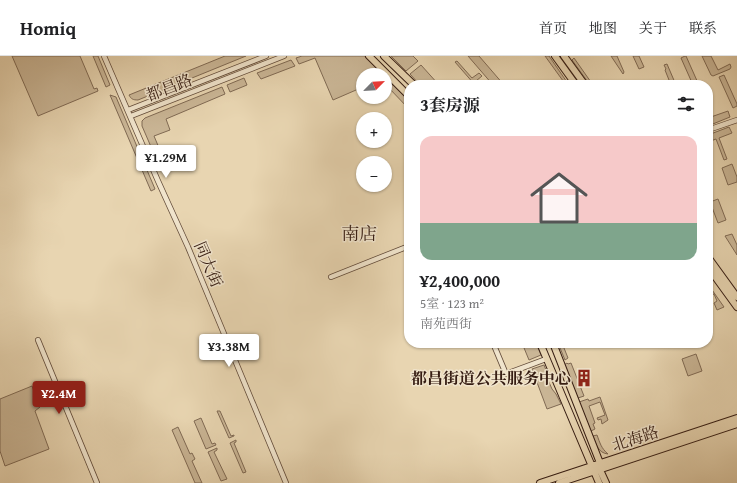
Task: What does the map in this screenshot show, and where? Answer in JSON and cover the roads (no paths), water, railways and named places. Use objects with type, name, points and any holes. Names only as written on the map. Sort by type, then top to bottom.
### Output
[{"type":"main road","points":[[369,56],[404,91]]},
{"type":"main road","points":[[384,56],[409,80]]},
{"type":"main road","points":[[555,56],[572,80]]},
{"type":"main road","points":[[564,56],[581,80]]},
{"type":"main road","points":[[713,264],[737,298]]},
{"type":"main road","points":[[713,274],[737,307]]},
{"type":"main road","points":[[542,348],[597,467],[606,483]]},
{"type":"main road","points":[[555,348],[597,467],[599,483]]},
{"type":"main road","name":"北海路","points":[[559,483],[597,467],[737,418]]},
{"type":"main road","name":"北海路","points":[[540,483],[737,424]]},
{"type":"street","name":"同大街","points":[[104,56],[188,247],[286,483]]},
{"type":"street","name":"都昌路","points":[[128,110],[266,56]]},
{"type":"street","name":"都昌路","points":[[130,116],[284,56]]},
{"type":"street","points":[[713,128],[737,120]]},
{"type":"street","points":[[331,277],[404,248]]},
{"type":"street","points":[[38,340],[96,483]]},
{"type":"street","points":[[496,348],[506,374],[546,359]]},
{"type":"place","name":"都昌街道公共服务中心","points":[[584,378]]},
{"type":"district","name":"南店","points":[[359,234]]}]
